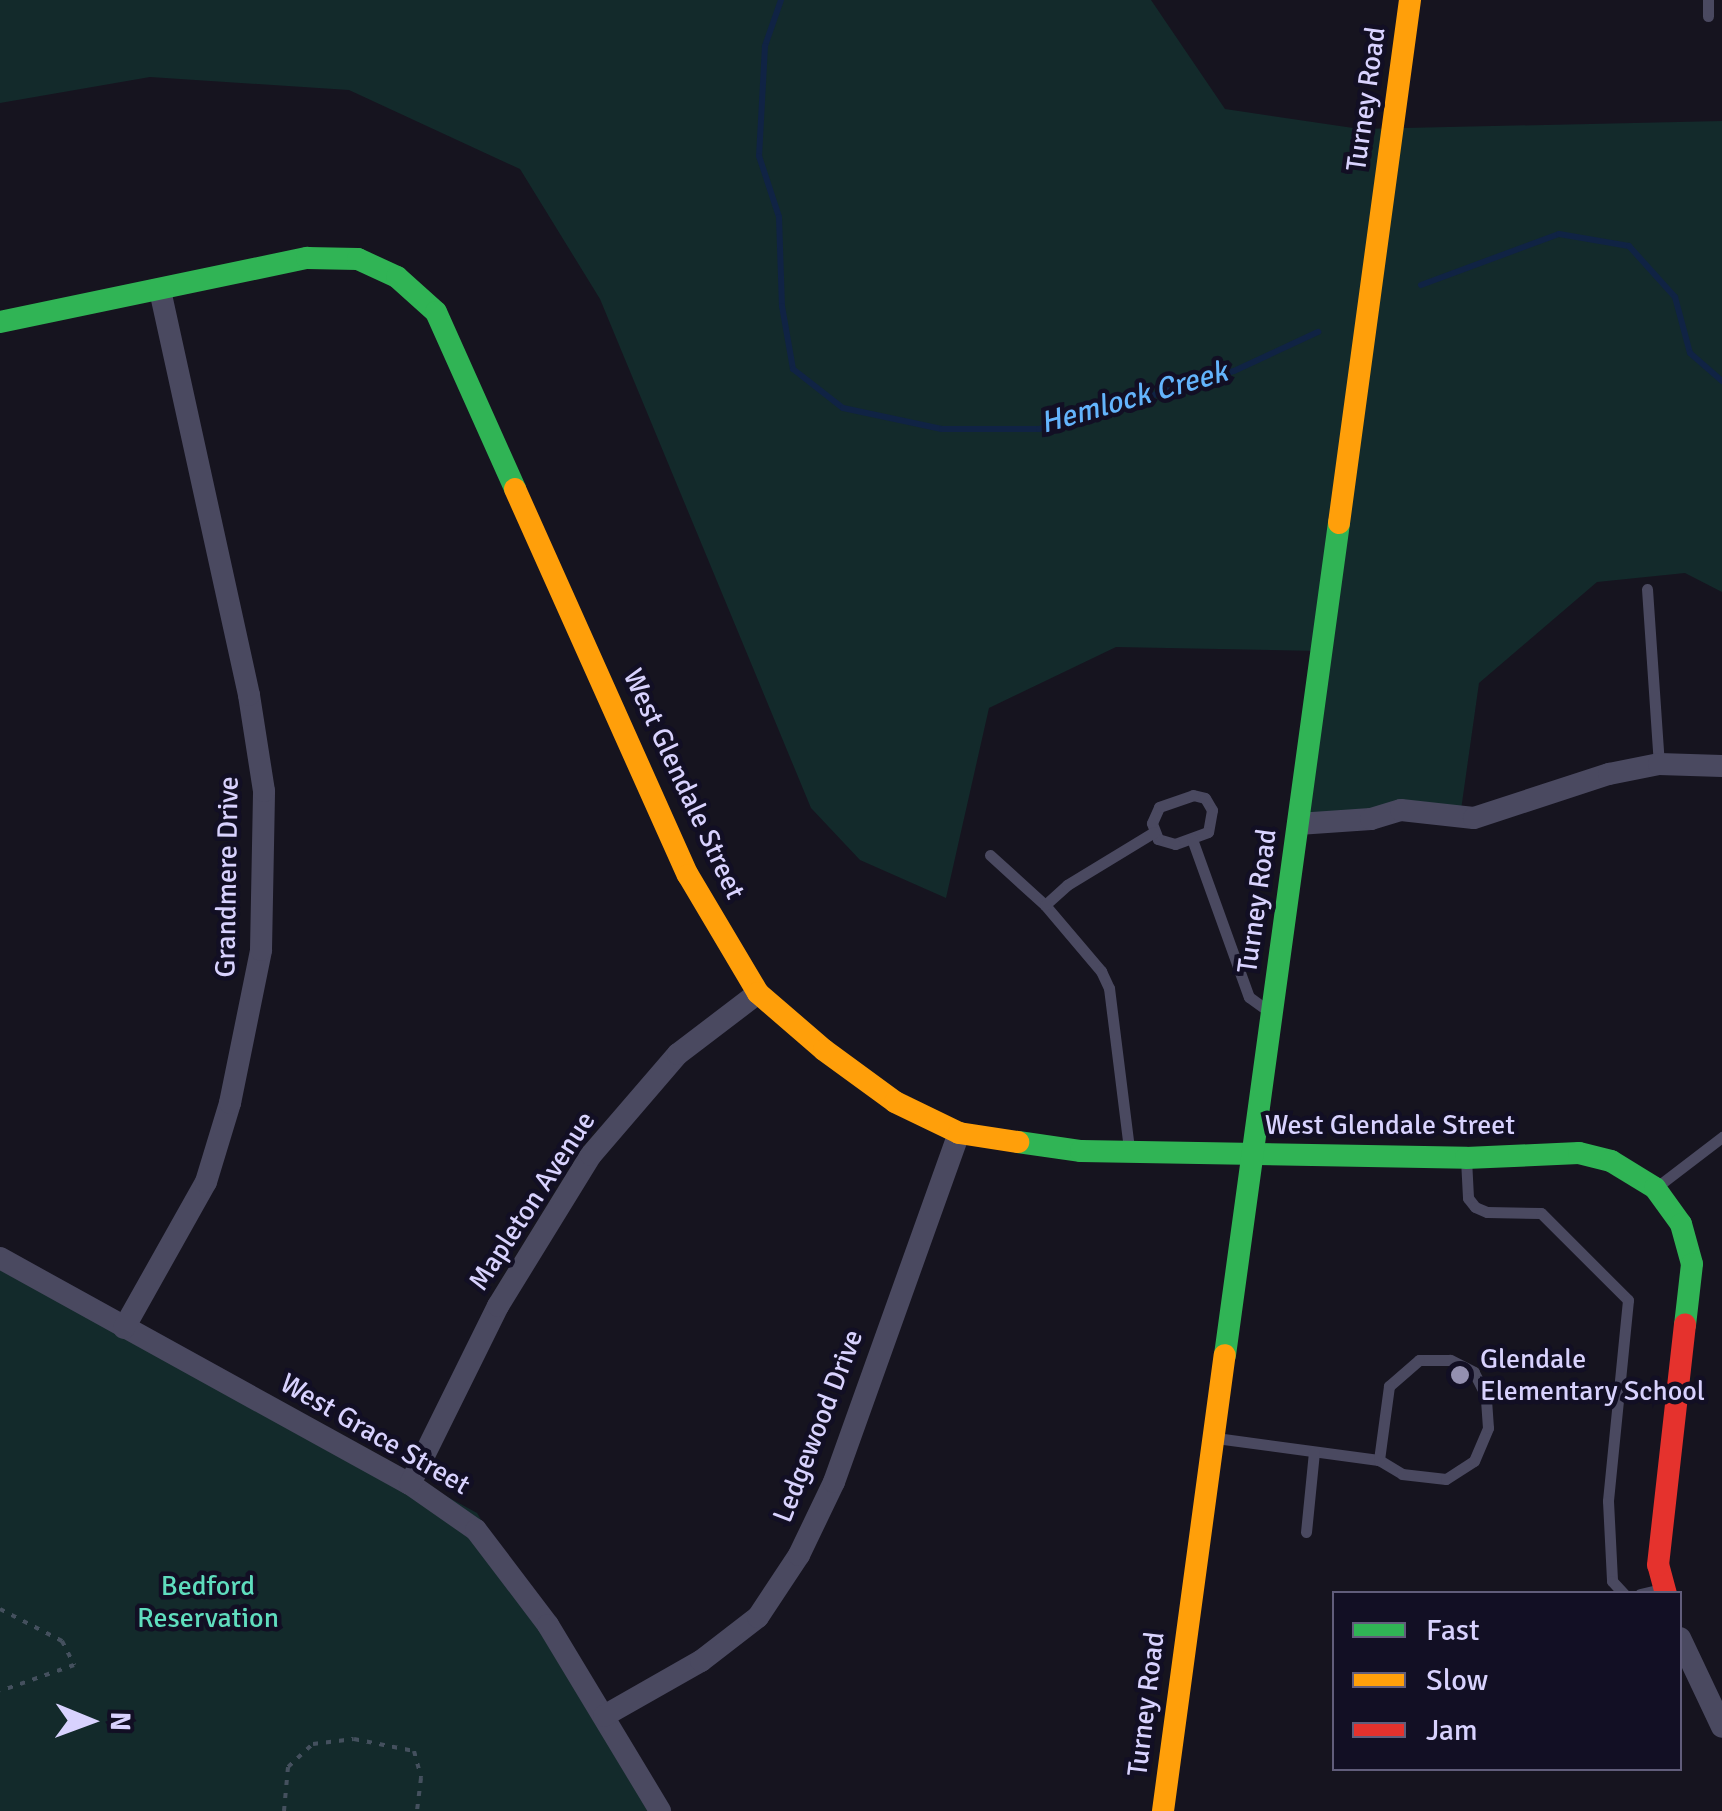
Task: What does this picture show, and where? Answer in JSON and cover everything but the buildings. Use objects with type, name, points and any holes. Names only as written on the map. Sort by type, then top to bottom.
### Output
[{"type":"street","name":"Turney Road","points":[[1163,1811],[1410,0]]},
{"type":"street","name":"West Glendale Street","points":[[0,322],[307,258],[358,259],[397,277],[436,312],[688,875],[758,993],[824,1050],[895,1102],[959,1133],[1081,1150],[1466,1158],[1580,1154],[1611,1161],[1655,1188],[1681,1224],[1692,1264],[1658,1564],[1666,1591]]},
{"type":"street","name":"Grandmere Drive","points":[[124,1328],[206,1182],[230,1103],[261,950],[264,791],[248,694],[160,290]]},
{"type":"street","points":[[1298,824],[1371,819],[1400,810],[1474,818],[1609,774],[1659,764],[1722,766]]},
{"type":"street","name":"Mapleton Avenue","points":[[410,1484],[498,1306],[591,1154],[678,1054],[758,993]]},
{"type":"street","name":"Ledgewood Drive","points":[[604,1716],[701,1661],[758,1617],[799,1555],[834,1482],[959,1133]]},
{"type":"street","name":"West Grace Street","points":[[0,1258],[410,1484],[476,1530],[548,1625],[660,1811]]},
{"type":"street","points":[[1682,1642],[1722,1727]]},
{"type":"lane","points":[[1708,0],[1708,16]]},
{"type":"lane","points":[[1647,588],[1659,764]]},
{"type":"lane","points":[[1200,795],[1212,810],[1212,824],[1192,839],[1164,842],[1154,832],[1154,814],[1159,806],[1184,796],[1200,795]]},
{"type":"lane","points":[[1045,905],[1068,884],[1154,832]]},
{"type":"lane","points":[[1192,839],[1249,997],[1272,1013]]},
{"type":"lane","points":[[990,855],[1045,905],[1100,970],[1109,988],[1129,1152]]},
{"type":"lane","points":[[1655,1188],[1722,1137]]},
{"type":"lane","points":[[1466,1158],[1468,1198],[1474,1207],[1487,1212],[1540,1213],[1628,1300],[1608,1501],[1612,1581],[1621,1591]]},
{"type":"lane","points":[[1212,1437],[1379,1460],[1402,1474],[1446,1479],[1474,1461],[1488,1428],[1486,1396],[1474,1372],[1450,1360],[1419,1360],[1389,1386],[1379,1460]]},
{"type":"lane","points":[[1306,1532],[1314,1452]]},
{"type":"path","points":[[0,1608],[62,1640],[74,1665],[0,1691]]},
{"type":"path","points":[[284,1811],[288,1768],[312,1744],[354,1739],[414,1751],[421,1778],[417,1811]]},
{"type":"green space","points":[[0,0],[1151,0],[1225,109],[1360,129],[1722,121],[1722,592],[1685,573],[1597,582],[1479,683],[1460,817],[1298,824],[1320,651],[1116,647],[989,708],[946,898],[860,860],[811,808],[600,299],[520,169],[349,90],[150,77],[0,103]]},
{"type":"green space","name":"Bedford Reservation","points":[[0,1253],[477,1513],[658,1811],[0,1811]]},
{"type":"waterway","name":"Hemlock Creek","points":[[781,0],[765,46],[759,156],[779,217],[782,306],[793,369],[843,408],[942,429],[1039,429],[1234,371],[1318,332]]},
{"type":"waterway","name":"Hemlock Creek","points":[[1421,285],[1559,234],[1629,246],[1675,297],[1690,353],[1722,381]]},
{"type":"traffic: fast","points":[[0,322],[307,258],[358,259],[397,277],[436,312],[515,489]]},
{"type":"traffic: fast","points":[[1225,1355],[1339,523]]},
{"type":"traffic: fast","points":[[1018,1142],[1081,1151],[1466,1158],[1579,1153],[1611,1161],[1655,1188],[1681,1224],[1692,1264],[1685,1325]]},
{"type":"traffic: slow","points":[[1339,523],[1410,0]]},
{"type":"traffic: slow","points":[[515,489],[688,875],[758,993],[824,1050],[895,1102],[959,1133],[1018,1142]]},
{"type":"traffic: slow","points":[[1163,1811],[1225,1355]]},
{"type":"traffic: jam","points":[[1665,1591],[1658,1565],[1685,1325]]},
{"type":"place","name":"Glendale Elementary School","points":[[1460,1375]]}]
